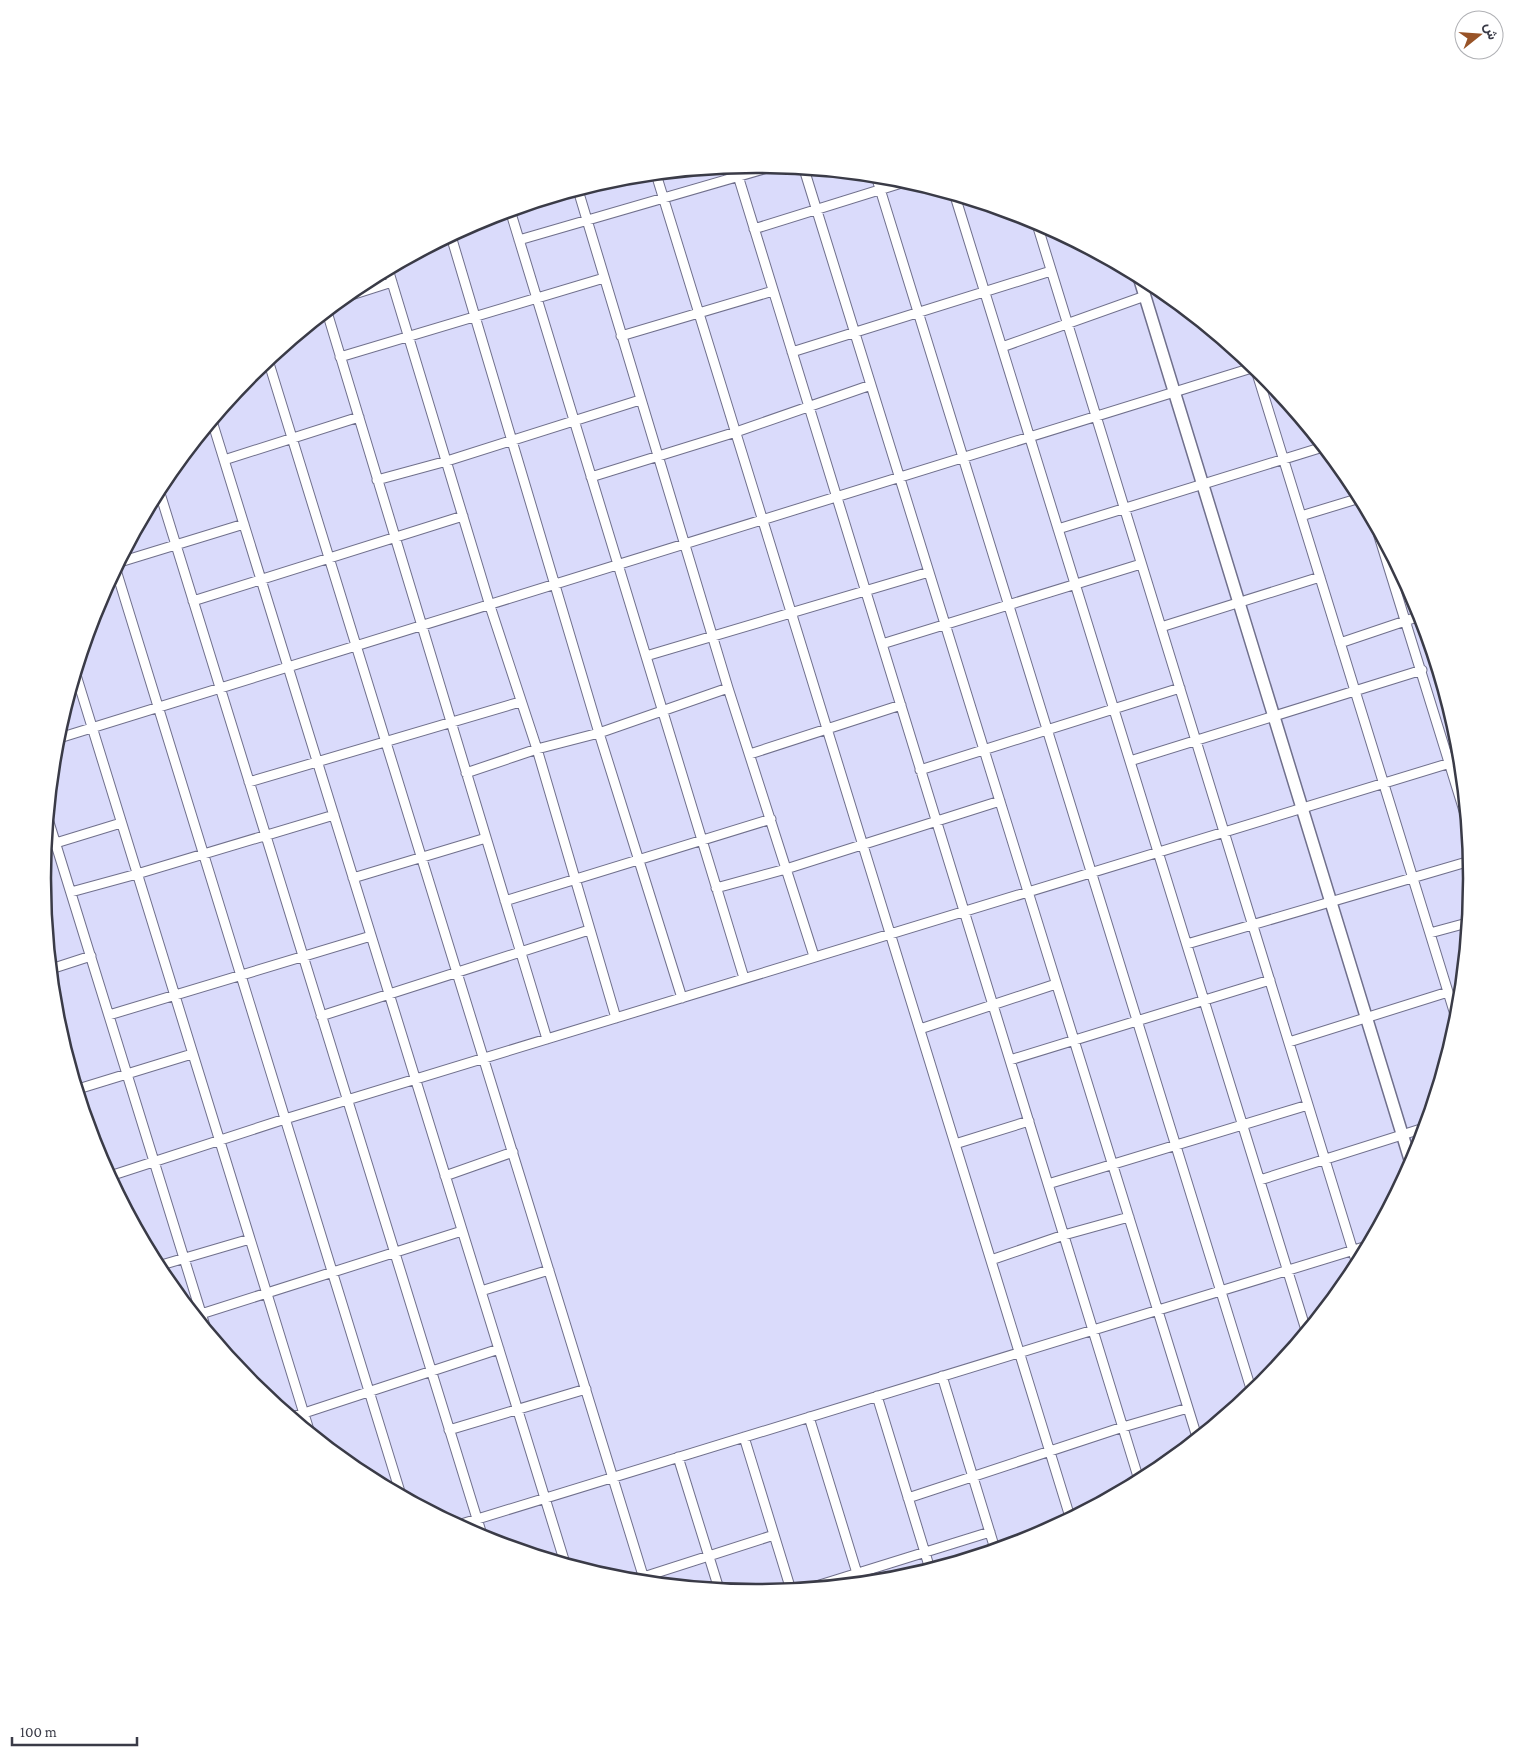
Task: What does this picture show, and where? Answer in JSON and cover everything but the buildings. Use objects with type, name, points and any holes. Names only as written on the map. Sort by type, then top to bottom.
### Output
[{"type":"street","points":[[519,240],[748,173]]},
{"type":"street","points":[[806,174],[1195,1431]]},
{"type":"street","points":[[738,176],[1137,1473]]},
{"type":"street","points":[[658,180],[1068,1511]]},
{"type":"street","points":[[878,183],[1250,1384]]},
{"type":"street","points":[[754,229],[893,186]]},
{"type":"street","points":[[580,196],[728,688],[814,956]]},
{"type":"street","points":[[957,202],[1304,1324]]},
{"type":"street","points":[[512,217],[744,978]]},
{"type":"street","points":[[1039,232],[1354,1254]]},
{"type":"street","points":[[454,242],[599,733],[682,998]]},
{"type":"street","points":[[792,352],[1051,271]]},
{"type":"street","points":[[390,276],[490,606],[537,749],[616,1018]]},
{"type":"street","points":[[340,356],[604,278]]},
{"type":"street","points":[[369,289],[392,282]]},
{"type":"street","points":[[1142,288],[1408,1152]]},
{"type":"street","points":[[621,336],[773,291]]},
{"type":"street","points":[[1002,347],[1145,296]]},
{"type":"street","points":[[329,318],[547,1039]]},
{"type":"street","points":[[270,368],[644,1575]]},
{"type":"street","points":[[66,736],[220,687],[619,566],[763,519],[1246,370]]},
{"type":"street","points":[[1260,383],[1451,1003]]},
{"type":"street","points":[[591,478],[736,432],[871,385]]},
{"type":"street","points":[[377,480],[447,461],[574,419],[640,400]]},
{"type":"street","points":[[224,460],[359,417]]},
{"type":"street","points":[[214,428],[563,1557]]},
{"type":"street","points":[[1058,529],[1317,450]]},
{"type":"street","points":[[162,499],[480,1528]]},
{"type":"street","points":[[1301,516],[1353,500]]},
{"type":"street","points":[[193,601],[262,581],[463,516]]},
{"type":"street","points":[[127,560],[244,524]]},
{"type":"street","points":[[1386,560],[1457,789]]},
{"type":"street","points":[[882,644],[1008,603],[1141,564]]},
{"type":"street","points":[[646,656],[929,572]]},
{"type":"street","points":[[1161,627],[1320,577]]},
{"type":"street","points":[[119,578],[399,1487]]},
{"type":"street","points":[[1340,643],[1413,619]]},
{"type":"street","points":[[1130,761],[1422,670]]},
{"type":"street","points":[[79,684],[306,1420]]},
{"type":"street","points":[[466,773],[537,749],[599,733],[728,688]]},
{"type":"street","points":[[920,770],[1180,688]]},
{"type":"street","points":[[249,782],[520,702]]},
{"type":"street","points":[[750,754],[900,705]]},
{"type":"street","points":[[116,1174],[220,1142],[285,1119],[814,956],[965,913],[1091,872],[1453,762]]},
{"type":"street","points":[[716,888],[786,869],[1000,801]]},
{"type":"street","points":[[71,892],[137,874],[334,814]]},
{"type":"street","points":[[505,901],[771,819]]},
{"type":"street","points":[[52,844],[122,823]]},
{"type":"street","points":[[53,834],[200,1312]]},
{"type":"street","points":[[353,878],[486,838]]},
{"type":"street","points":[[1186,944],[1330,900],[1462,863]]},
{"type":"street","points":[[1430,933],[1461,924]]},
{"type":"street","points":[[322,1016],[589,930]]},
{"type":"street","points":[[109,1015],[371,936]]},
{"type":"street","points":[[57,967],[91,956]]},
{"type":"street","points":[[1010,1060],[1270,980]]},
{"type":"street","points":[[920,1029],[1056,984]]},
{"type":"street","points":[[1289,1042],[1366,1016],[1448,992]]},
{"type":"street","points":[[83,1087],[192,1054]]},
{"type":"street","points":[[1048,1184],[1308,1105]]},
{"type":"street","points":[[955,1144],[1029,1121]]},
{"type":"street","points":[[1260,1180],[1416,1130]]},
{"type":"street","points":[[445,1176],[513,1152]]},
{"type":"street","points":[[991,1260],[1064,1235],[1129,1217]]},
{"type":"street","points":[[202,1314],[462,1230]]},
{"type":"street","points":[[166,1264],[250,1239]]},
{"type":"street","points":[[467,1522],[1357,1250]]},
{"type":"street","points":[[481,1291],[549,1270]]},
{"type":"street","points":[[299,1415],[499,1350]]},
{"type":"street","points":[[942,1376],[993,1544]]},
{"type":"street","points":[[450,1430],[586,1389]]},
{"type":"street","points":[[877,1396],[928,1563]]},
{"type":"street","points":[[908,1498],[1123,1427],[1188,1408]]},
{"type":"street","points":[[809,1417],[858,1577]]},
{"type":"street","points":[[744,1437],[789,1583]]},
{"type":"street","points":[[678,1457],[717,1583]]},
{"type":"street","points":[[837,1579],[990,1532]]},
{"type":"street","points":[[653,1576],[774,1535]]}]
